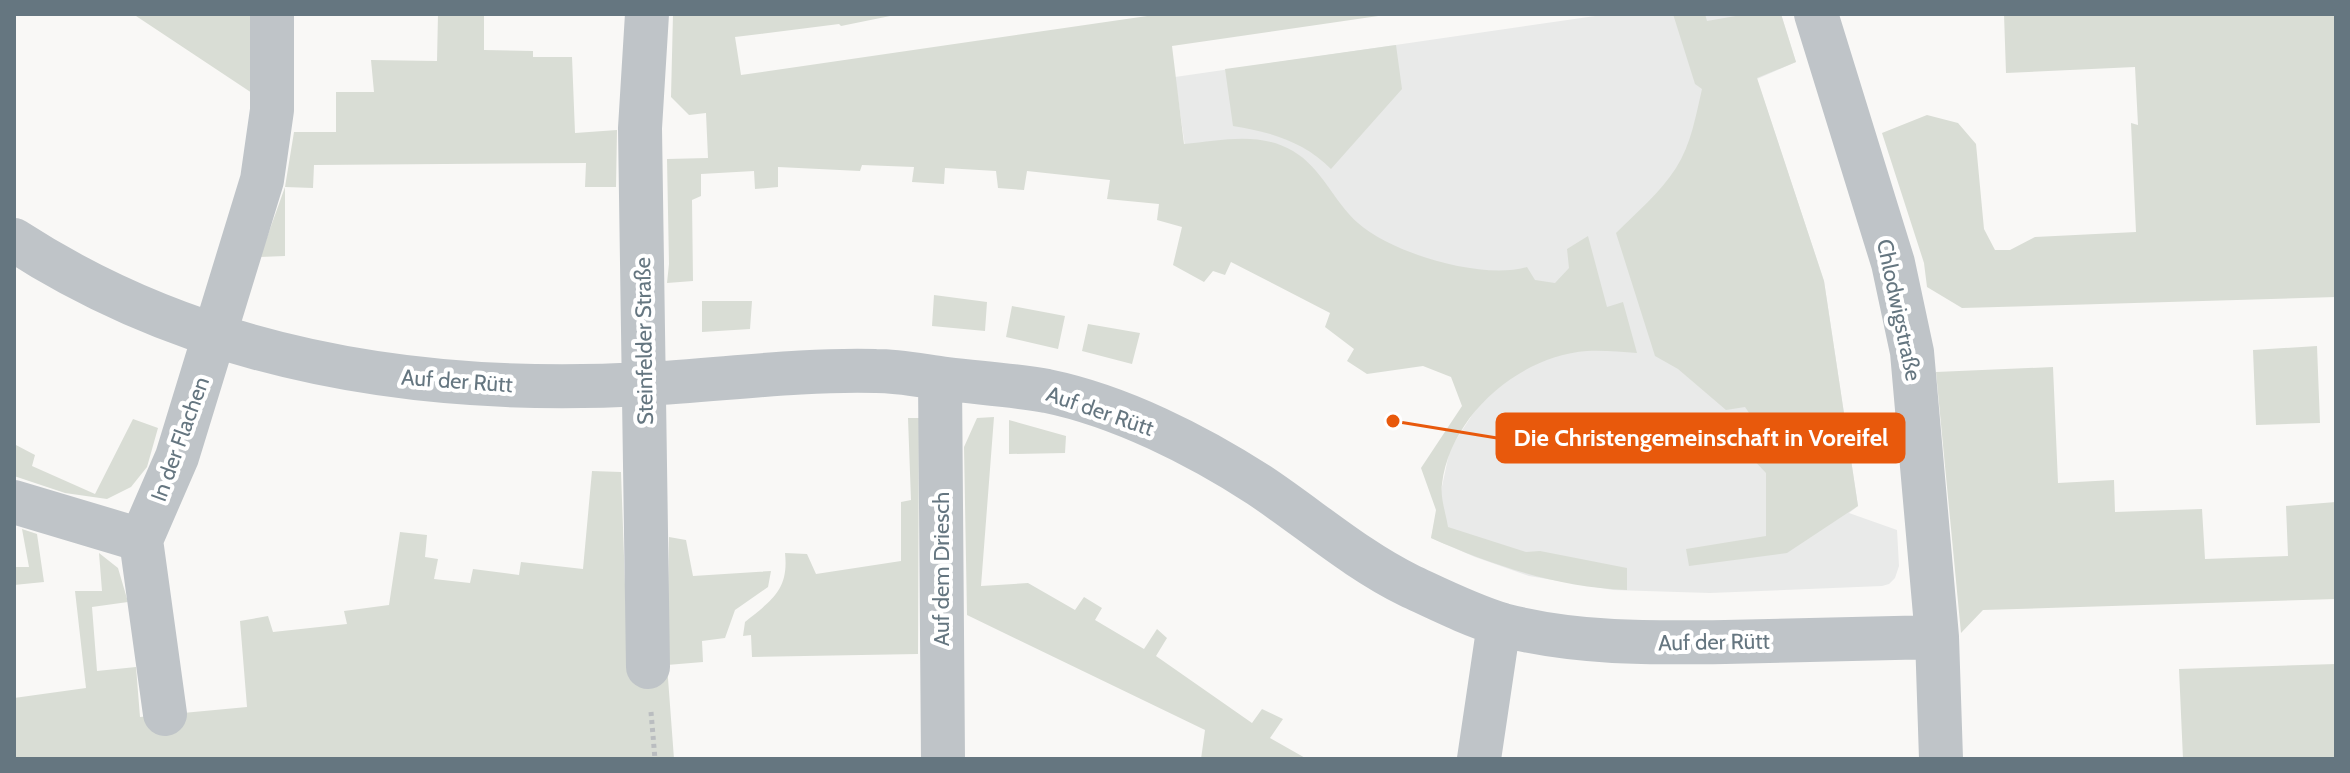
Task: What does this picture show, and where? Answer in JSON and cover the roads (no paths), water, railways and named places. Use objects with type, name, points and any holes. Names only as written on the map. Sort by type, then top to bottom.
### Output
[{"type":"street","points":[[215,337],[262,180],[270,139],[272,14]]},
{"type":"street","name":"Steinfelder Straße","points":[[647,14],[640,128],[648,667]]},
{"type":"street","name":"Chlodwigstraße","points":[[1816,14],[1893,263],[1912,352],[1937,637],[1941,759]]},
{"type":"street","name":"Auf der Rütt","points":[[14,240],[92,285],[215,337],[337,367],[439,382],[566,387],[873,371],[1049,392],[1100,406],[1179,439],[1260,486],[1370,564],[1419,590],[1499,624],[1545,634],[1609,643],[1937,637]]},
{"type":"street","name":"In der Flachen","points":[[141,540],[177,457],[215,337]]},
{"type":"street","name":"Auf dem Driesch","points":[[940,378],[943,759]]},
{"type":"street","points":[[14,502],[141,540],[165,714]]},
{"type":"street","points":[[1479,759],[1499,624]]},
{"type":"place","name":"Die Christengemeinschaft in Voreifel","points":[[1393,421]]}]
